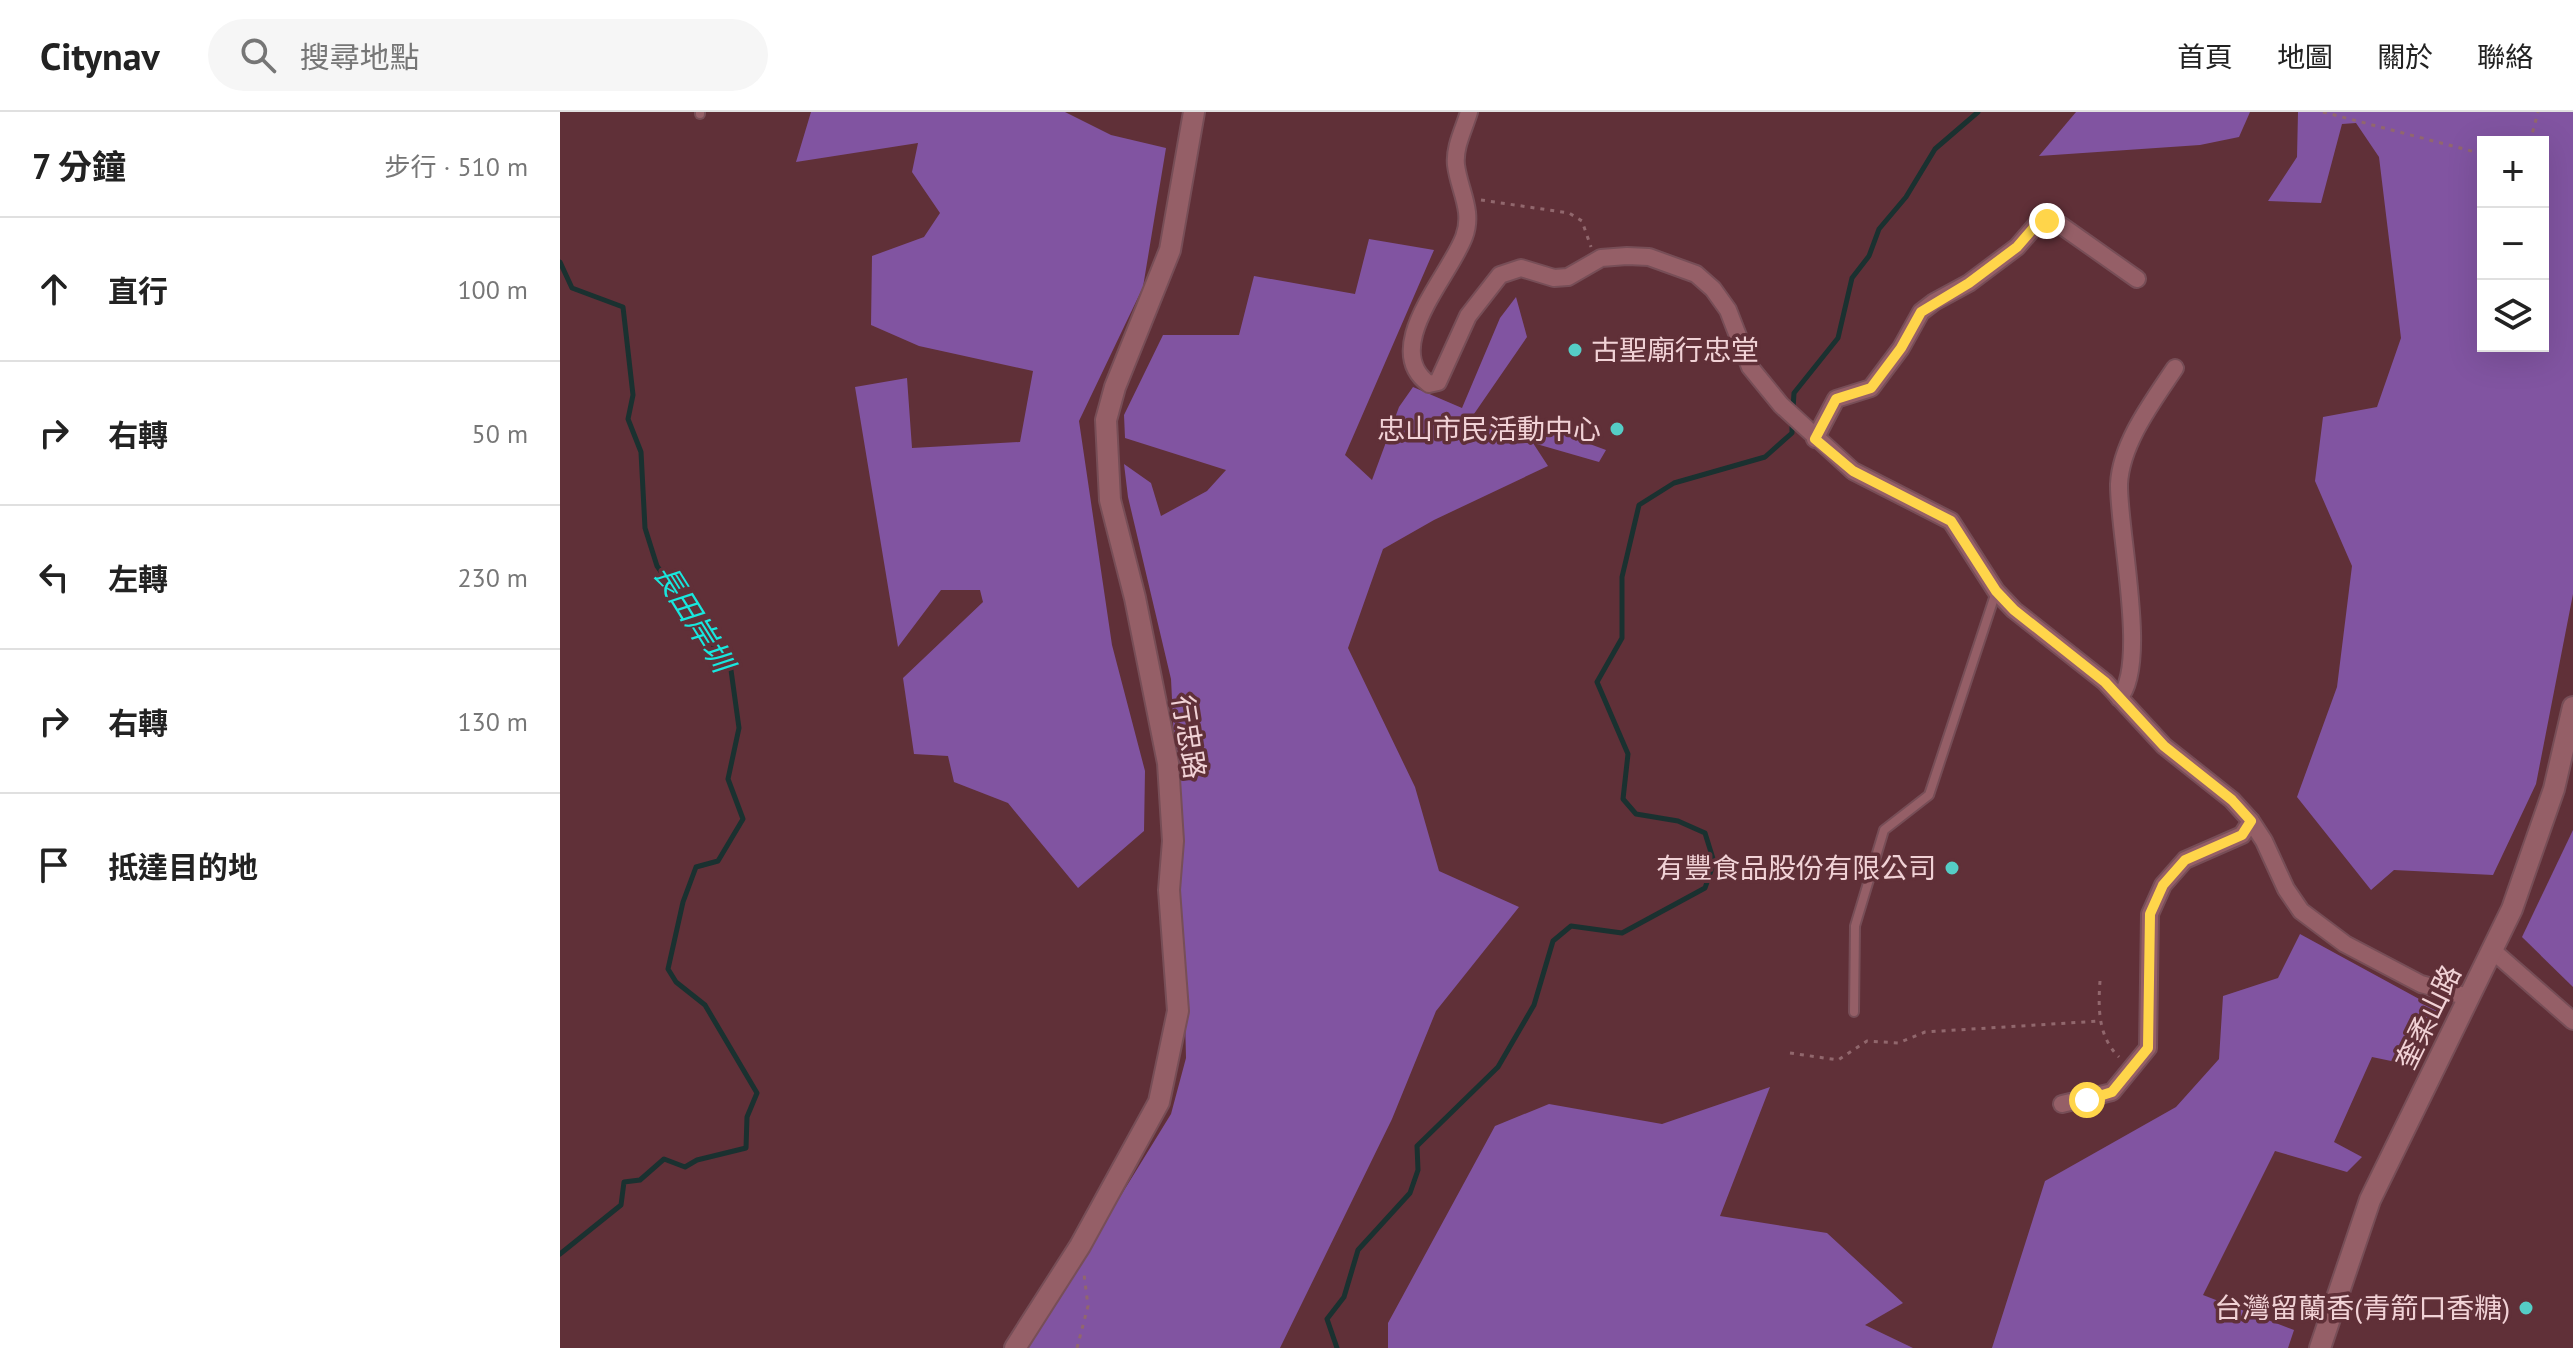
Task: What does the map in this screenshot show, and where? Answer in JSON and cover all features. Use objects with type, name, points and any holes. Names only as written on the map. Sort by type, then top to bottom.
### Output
[{"type":"street","name":"行忠路","points":[[1015,1348],[1080,1246],[1159,1102],[1178,1011],[1169,890],[1173,841],[1168,763],[1135,598],[1110,500],[1106,420],[1115,387],[1170,250],[1194,112]]},
{"type":"street","points":[[1469,112],[1456,154],[1469,217],[1465,236],[1425,307],[1412,342],[1411,361],[1416,375],[1429,384],[1438,382],[1468,316],[1500,275],[1521,268],[1554,278],[1568,277],[1601,258],[1649,257],[1696,274],[1713,289],[1728,310],[1750,367],[1781,405],[1853,471],[1951,521],[1996,591],[2034,628],[2119,698],[2164,746],[2232,800],[2251,821],[2264,841],[2286,889],[2301,911],[2321,928],[2421,984],[2468,997]]},
{"type":"street","points":[[1809,433],[1836,399],[1871,388],[1885,372],[1921,312],[1969,283],[2017,247],[2036,225],[2047,221],[2059,224],[2137,279]]},
{"type":"street","points":[[2119,698],[2130,679],[2129,571],[2119,483],[2127,451],[2149,407],[2175,368]]},
{"type":"street","name":"奎柔山路","points":[[2320,1348],[2370,1200],[2512,909],[2554,789],[2573,707]]},
{"type":"street","points":[[2062,1104],[2112,1092],[2148,1048],[2151,1036],[2147,961],[2150,914],[2163,885],[2185,860],[2242,835],[2251,821]]},
{"type":"street","points":[[2492,950],[2573,1021]]},
{"type":"lane","points":[[1854,1012],[1855,926],[1884,830],[1929,795],[1996,591]]},
{"type":"path","points":[[2323,112],[2477,152]]},
{"type":"path","points":[[2532,136],[2538,112]]},
{"type":"path","points":[[1465,198],[1569,213],[1582,221],[1596,262]]},
{"type":"path","points":[[2100,981],[2101,1021],[2105,1039],[2131,1067]]},
{"type":"path","points":[[1790,1053],[1838,1060],[1867,1041],[1898,1043],[1925,1032],[2101,1021]]},
{"type":"path","points":[[1077,1348],[1088,1306],[1080,1246]]},
{"type":"shaded area","points":[[811,112],[1065,112],[1111,135],[1166,148],[1143,287],[1079,421],[1112,645],[1145,771],[1144,831],[1078,888],[1008,803],[954,782],[948,756],[914,754],[903,678],[983,602],[980,590],[941,590],[898,647],[855,387],[907,378],[912,448],[1020,442],[1033,371],[919,346],[871,325],[872,256],[924,237],[940,213],[912,172],[918,143],[796,162]]},
{"type":"shaded area","points":[[2076,112],[2250,112],[2239,137],[2200,145],[2039,156]]},
{"type":"shaded area","points":[[2298,112],[2573,112],[2573,594],[2536,784],[2493,875],[2394,870],[2371,890],[2297,797],[2337,687],[2352,566],[2315,481],[2323,417],[2377,407],[2401,338],[2379,157],[2356,123],[2342,124],[2321,203],[2268,201],[2297,157]]},
{"type":"shaded area","points":[[1369,239],[1434,250],[1345,455],[1372,480],[1399,407],[1413,387],[1462,408],[1500,318],[1516,297],[1527,337],[1465,427],[1522,419],[1606,450],[1599,462],[1533,443],[1548,466],[1434,520],[1383,549],[1348,648],[1415,787],[1439,871],[1519,907],[1436,1011],[1392,1119],[1280,1348],[1027,1348],[1171,1114],[1186,1058],[1185,1015],[1167,908],[1177,800],[1171,679],[1128,497],[1124,464],[1151,483],[1161,516],[1207,491],[1226,470],[1125,438],[1124,415],[1163,335],[1239,335],[1254,276],[1355,294]]},
{"type":"shaded area","points":[[2573,830],[2573,987],[2522,937]]},
{"type":"shaded area","points":[[2300,934],[2443,1012],[2415,1066],[2372,1057],[2334,1142],[2362,1157],[2347,1172],[2275,1151],[2203,1295],[2294,1330],[2288,1348],[1992,1348],[2045,1181],[2176,1107],[2219,1059],[2223,996],[2278,978]]},
{"type":"shaded area","points":[[1770,1087],[1720,1216],[1827,1233],[1903,1303],[1865,1325],[1913,1348],[1388,1348],[1388,1323],[1495,1126],[1549,1104],[1662,1124]]},
{"type":"waterway","points":[[1793,409],[1794,393],[1838,338],[1852,278],[1869,256],[1879,229],[1906,197],[1935,149],[1978,112]]},
{"type":"waterway","name":"長田岸圳","points":[[560,262],[572,288],[623,307],[633,395],[628,419],[641,452],[645,528],[657,566],[731,670],[739,728],[728,779],[743,819],[718,861],[696,867],[683,902],[668,969],[676,982],[705,1005],[757,1093],[747,1117],[746,1148],[697,1160],[685,1167],[664,1159],[640,1180],[624,1182],[621,1205],[560,1254]]},
{"type":"waterway","points":[[1337,1348],[1327,1319],[1344,1297],[1358,1250],[1410,1193],[1418,1170],[1417,1146],[1498,1067],[1534,1005],[1553,941],[1571,926],[1622,933],[1705,888],[1714,862],[1705,833],[1678,821],[1636,814],[1623,799],[1628,754],[1597,682],[1622,638],[1622,577],[1639,505],[1674,483],[1765,457],[1792,433],[1792,423]]},
{"type":"place","name":"古聖廟行忠堂","points":[[1575,350]]},
{"type":"place","name":"忠山市民活動中心","points":[[1617,429]]},
{"type":"place","name":"有豐食品股份有限公司","points":[[1952,868]]},
{"type":"place","name":"台灣留蘭香(青箭口香糖)","points":[[2526,1308]]},
{"type":"route","points":[[2047,221],[2036,225],[2017,247],[1969,283],[1921,312],[1885,372],[1871,388],[1836,399],[1815,439],[1853,471],[1951,521],[1996,591],[2014,610],[2105,682],[2164,746],[2232,800],[2251,821],[2242,835],[2221,847],[2185,860],[2173,870],[2163,885],[2150,914],[2147,961],[2151,1036],[2148,1048],[2112,1092],[2087,1100]]}]
